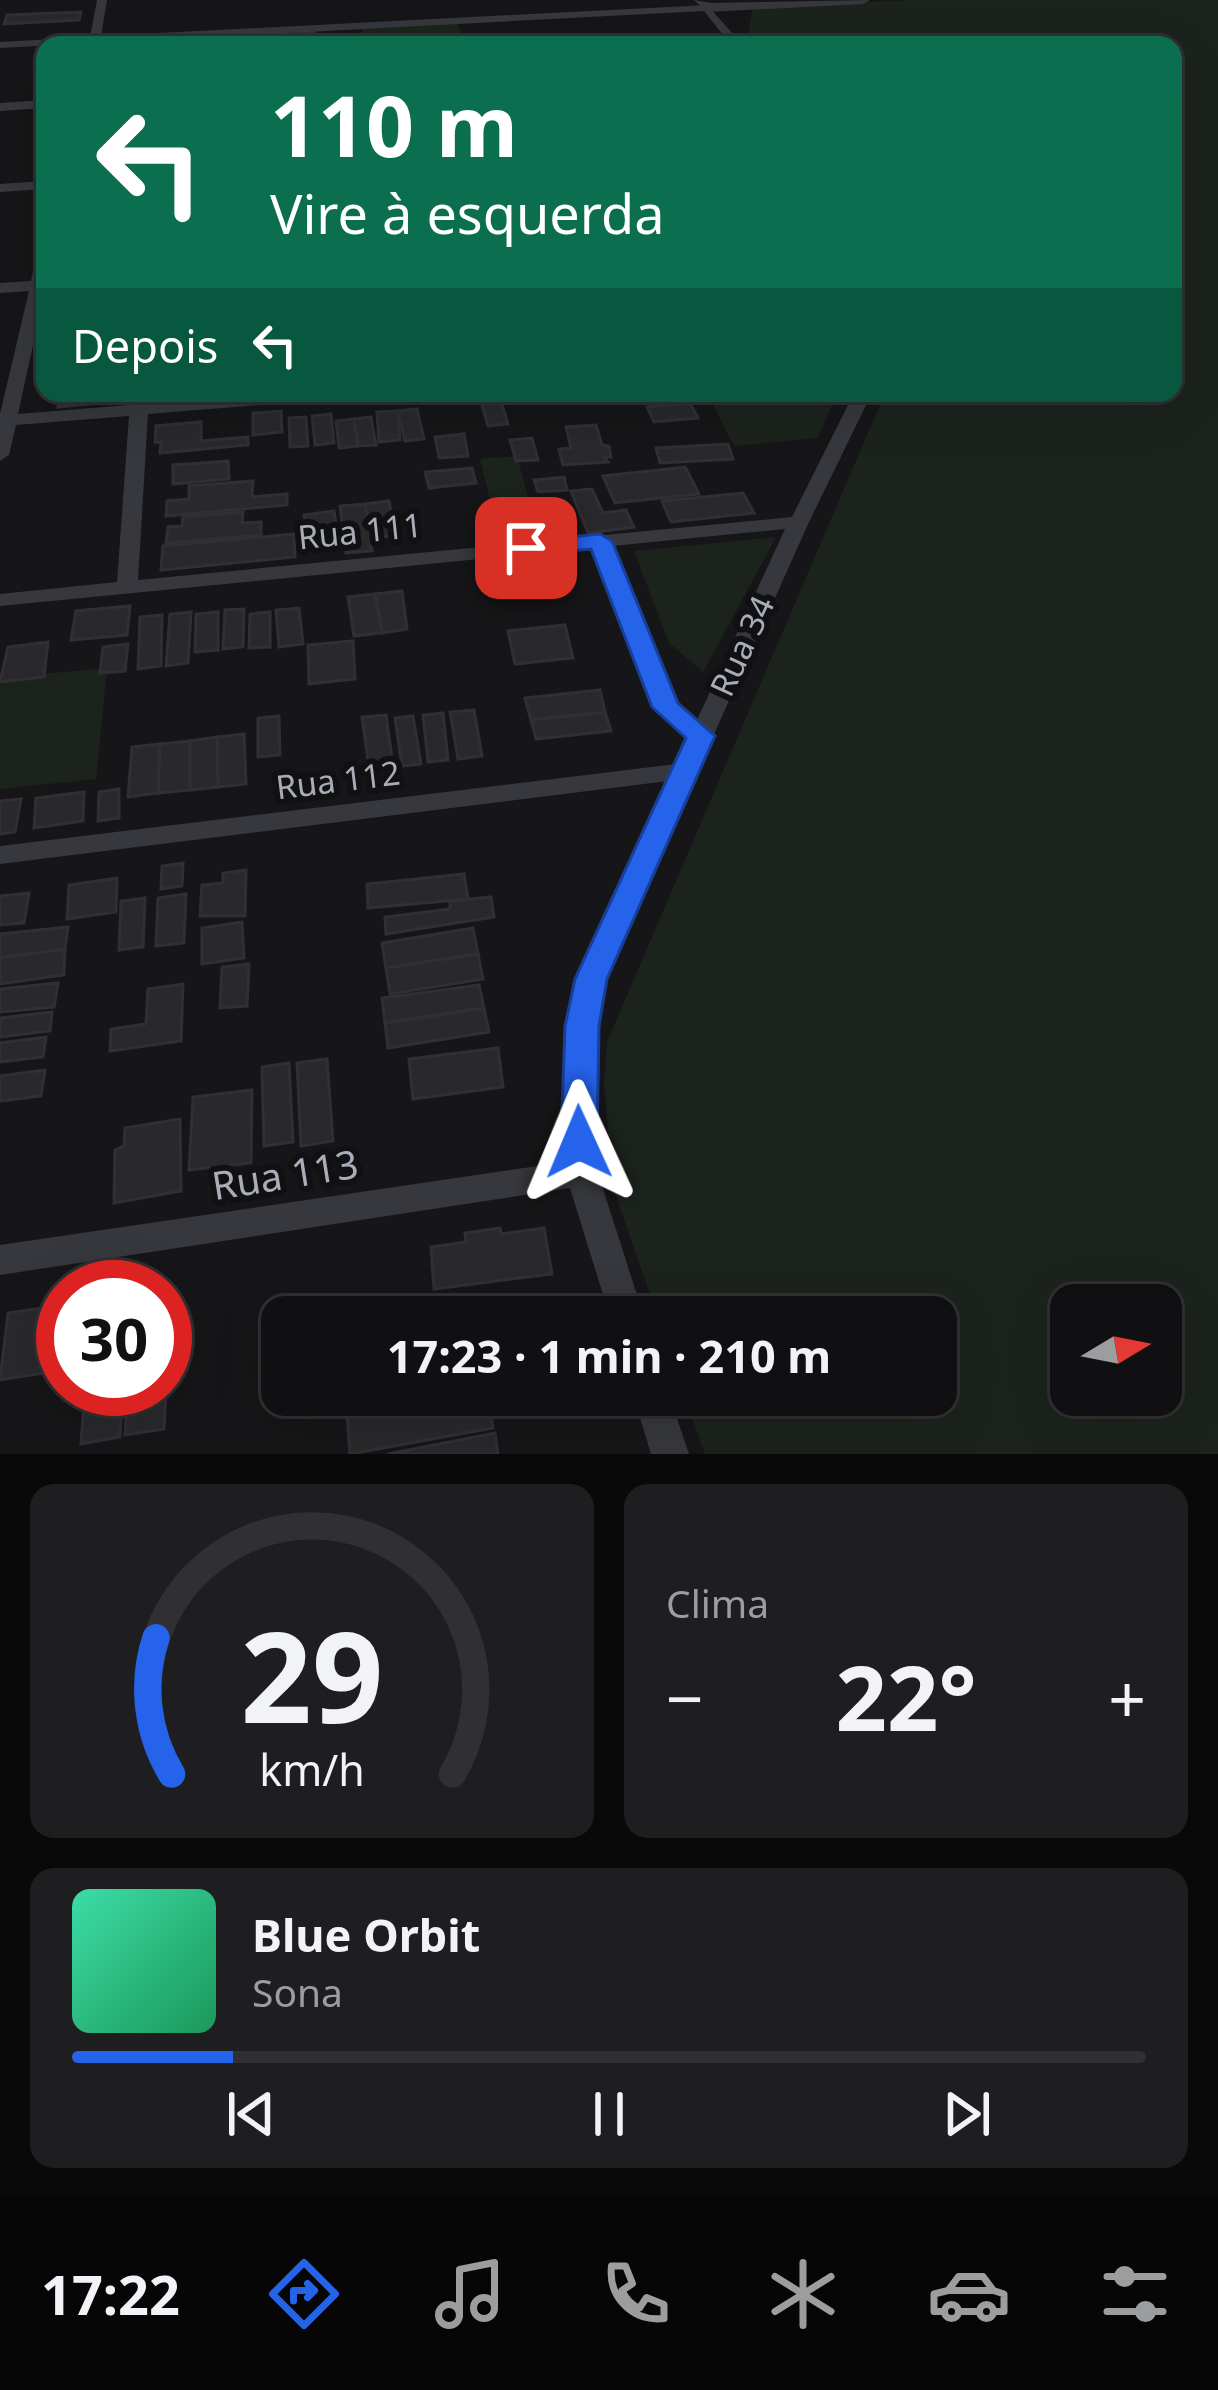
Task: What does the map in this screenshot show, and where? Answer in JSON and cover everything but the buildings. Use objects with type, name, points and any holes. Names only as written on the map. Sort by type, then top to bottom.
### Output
[{"type":"street","points":[[96,36],[102,0]]},
{"type":"street","points":[[200,36],[351,26],[471,26],[704,4],[863,0]]},
{"type":"street","points":[[704,4],[730,36]]},
{"type":"street","points":[[351,26],[353,36]]},
{"type":"street","points":[[0,45],[36,44]]},
{"type":"street","points":[[0,107],[36,105]]},
{"type":"street","points":[[0,188],[36,186]]},
{"type":"street","points":[[0,288],[36,285]]},
{"type":"street","points":[[0,455],[4,420],[36,303]]},
{"type":"street","points":[[4,420],[236,402]]},
{"type":"street","name":"Rua 34","points":[[620,1296],[581,1173],[576,1111],[582,1026],[591,979],[859,402]]},
{"type":"street","points":[[128,587],[139,410]]},
{"type":"street","name":"Rua 111","points":[[0,600],[799,522]]},
{"type":"street","points":[[600,541],[666,707],[701,736]]},
{"type":"street","name":"Rua 112","points":[[0,855],[684,771]]},
{"type":"street","name":"Rua 113","points":[[0,1260],[581,1173]]},
{"type":"street","points":[[658,1416],[670,1454]]},
{"type":"shaded area","points":[[912,0],[1218,0],[1218,1454],[705,1454],[691,1416],[957,1416],[957,1296],[651,1296],[612,1185],[604,1082],[607,1042],[881,402],[1182,402],[1182,36],[748,36],[753,8]]},
{"type":"shaded area","points":[[457,22],[462,36],[362,36],[361,27]]},
{"type":"shaded area","points":[[712,402],[833,402],[818,438],[734,446]]},
{"type":"shaded area","points":[[517,456],[538,534],[499,537],[480,459]]},
{"type":"shaded area","points":[[776,537],[703,672],[669,643],[634,551]]},
{"type":"shaded area","points":[[107,668],[96,779],[0,789],[0,678]]},
{"type":"route","points":[[526,548],[600,541],[666,707],[701,736],[591,979],[582,1026],[576,1111],[579,1142]]}]
